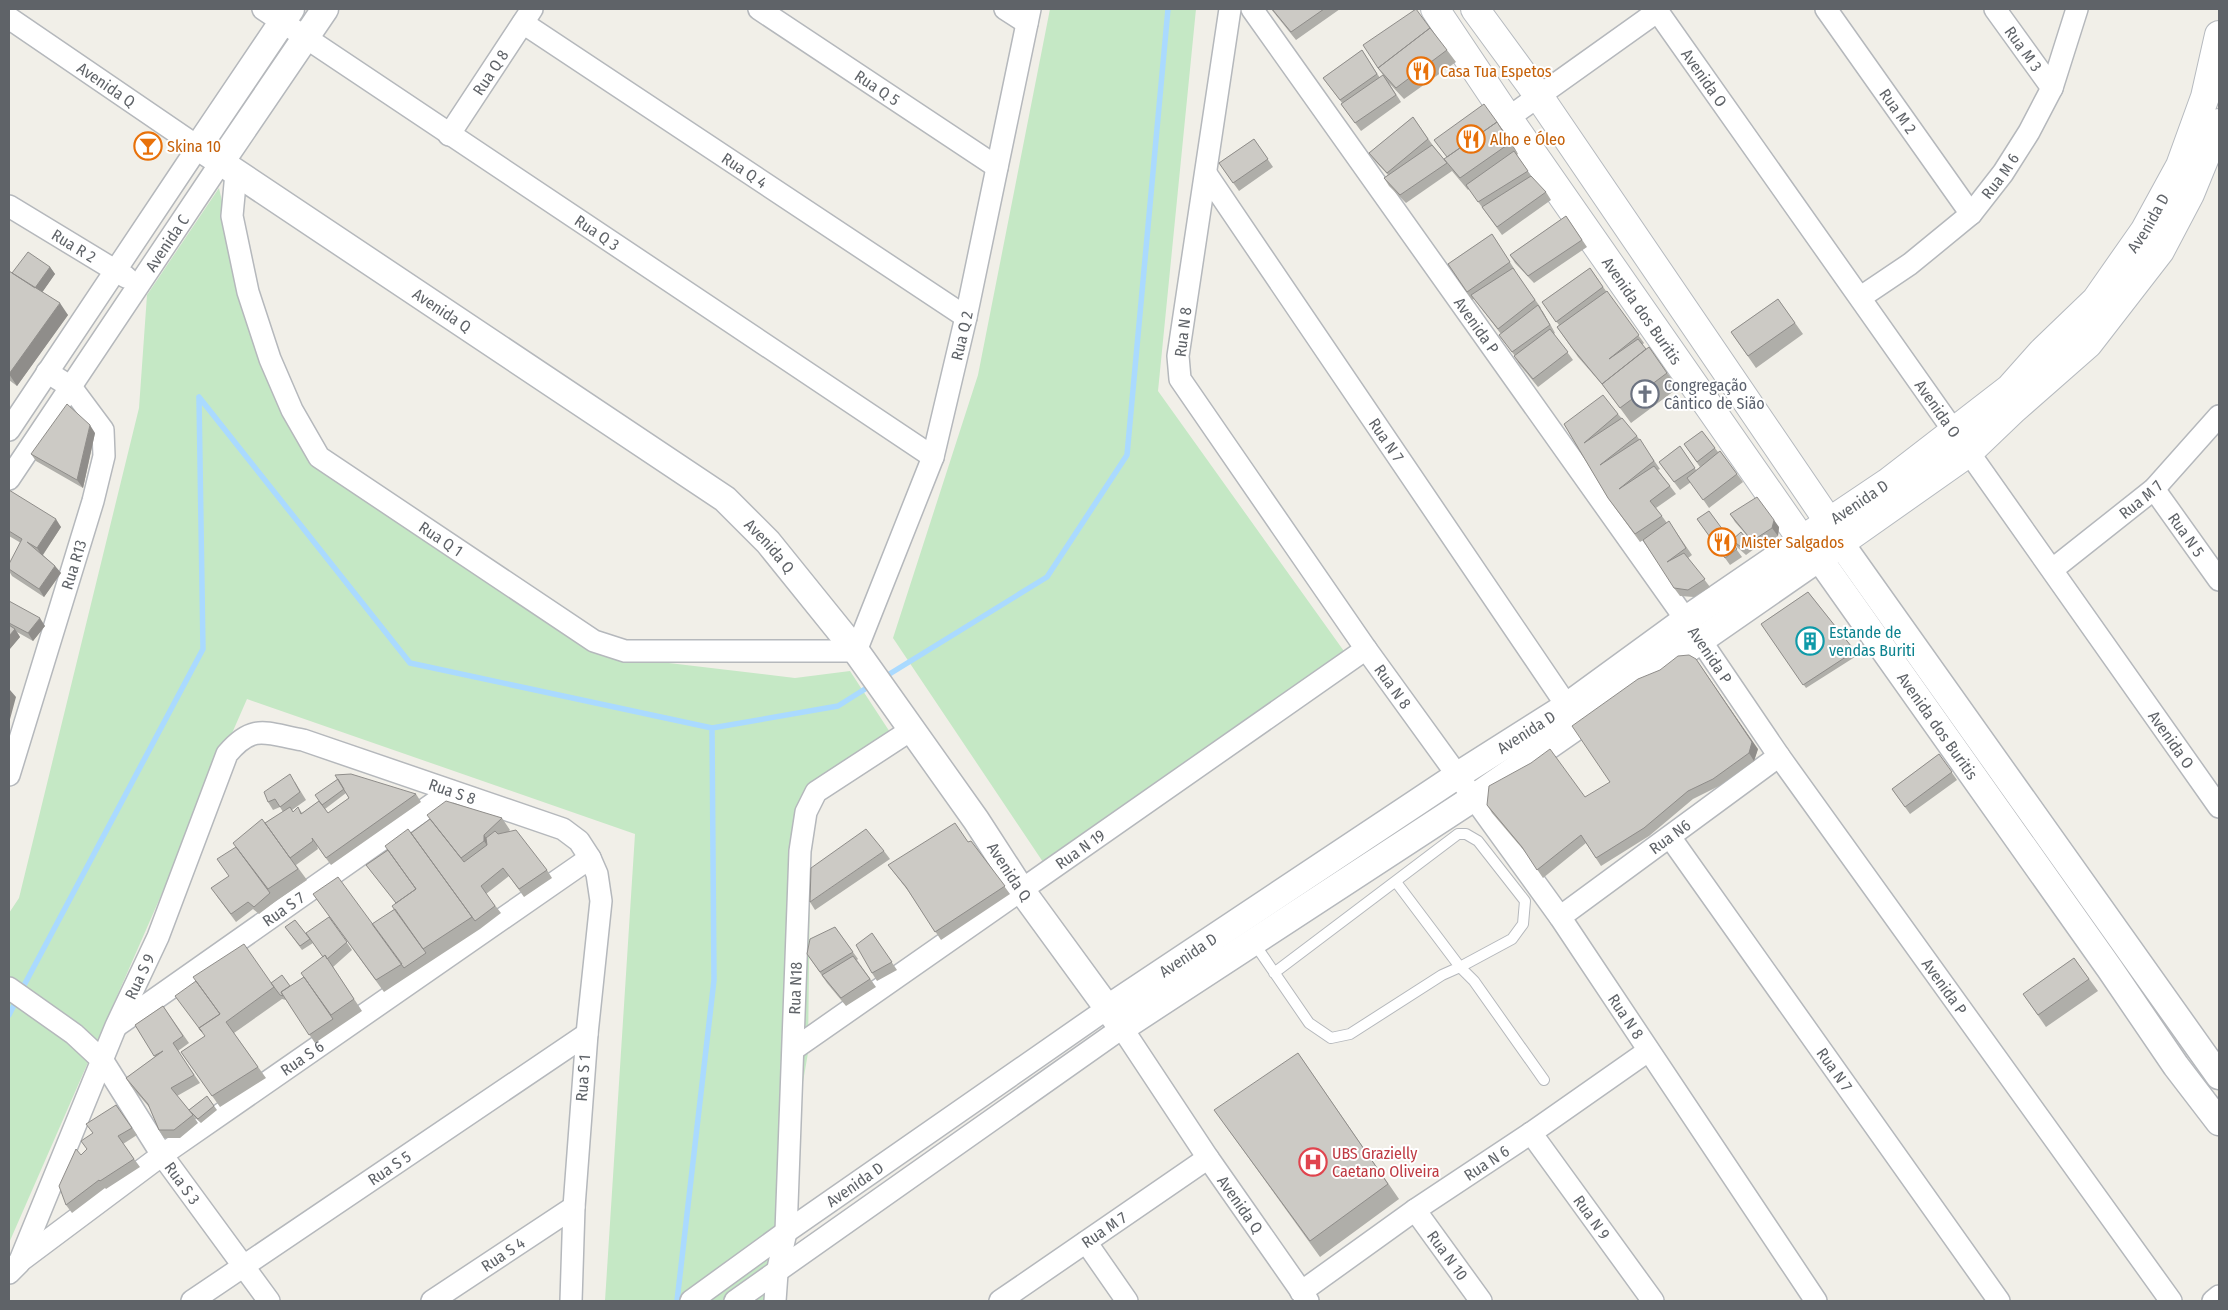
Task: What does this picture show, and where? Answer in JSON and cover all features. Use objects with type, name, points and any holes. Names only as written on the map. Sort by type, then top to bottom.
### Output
[{"type":"main road","name":"Avenida dos Buritis","points":[[1435,9],[1508,118],[1823,541]]},
{"type":"main road","name":"Avenida dos Buritis","points":[[1475,9],[1538,95],[1823,541]]},
{"type":"main road","name":"Avenida D","points":[[1961,443],[2042,352],[2096,300],[2145,230],[2180,166],[2205,97],[2219,36]]},
{"type":"main road","name":"Avenida D","points":[[1823,541],[1961,443],[2014,409],[2088,344],[2160,251],[2190,194],[2219,123]]},
{"type":"street","name":"Avenida C","points":[[9,479],[139,285],[229,167],[306,37],[325,9]]},
{"type":"street","name":"Rua Q 5","points":[[759,9],[997,167]]},
{"type":"street","points":[[1005,9],[1029,16]]},
{"type":"street","name":"Rua N 8","points":[[1230,9],[1207,175],[1179,348],[1180,378],[1366,649],[1475,797],[1560,917],[1816,1301]]},
{"type":"street","name":"Avenida P","points":[[1252,9],[1700,641],[1779,756],[2170,1301]]},
{"type":"street","name":"Rua M 2","points":[[1826,9],[1971,214]]},
{"type":"street","name":"Rua M 3","points":[[1995,9],[2052,88]]},
{"type":"street","name":"Rua M 6","points":[[1861,298],[1910,264],[1971,214],[2003,173],[2029,132],[2052,88],[2076,9]]},
{"type":"street","points":[[1508,118],[1657,10]]},
{"type":"street","name":"Avenida O","points":[[1657,10],[2219,807]]},
{"type":"street","name":"Avenida C","points":[[9,430],[198,146],[279,13]]},
{"type":"street","name":"Rua Q 3","points":[[279,13],[306,37],[449,135],[933,458]]},
{"type":"street","name":"Rua Q 8","points":[[449,135],[528,16]]},
{"type":"street","name":"Rua Q 4","points":[[528,16],[966,317]]},
{"type":"street","name":"Rua Q 2","points":[[870,671],[933,458],[966,317],[1029,16]]},
{"type":"street","name":"Avenida Q","points":[[9,18],[725,499],[768,542],[870,671],[976,820],[1022,891],[1115,1018],[1208,1158],[1305,1297]]},
{"type":"street","name":"Rua Q 1","points":[[229,167],[232,216],[248,292],[270,359],[292,410],[319,457],[594,641],[607,647],[625,651],[870,671]]},
{"type":"street","name":"Rua N 7","points":[[1207,175],[1567,706]]},
{"type":"street","name":"Rua R 2","points":[[9,206],[139,285]]},
{"type":"street","name":"Rua R13","points":[[9,775],[93,501],[104,456],[103,430],[71,387],[48,372]]},
{"type":"street","name":"Rua M 7","points":[[2053,569],[2154,489],[2219,416]]},
{"type":"street","name":"Rua N 5","points":[[2154,489],[2219,580]]},
{"type":"street","name":"Avenida D","points":[[734,1301],[777,1273],[1115,1018],[1458,775],[1567,706],[1685,620],[1823,541]]},
{"type":"street","name":"Avenida D","points":[[691,1301],[786,1232],[1115,1018],[1254,942],[1475,797],[1700,641],[1823,541]]},
{"type":"street","name":"Avenida dos Buritis","points":[[1823,541],[2219,1076]]},
{"type":"street","name":"Avenida dos Buritis","points":[[1823,541],[2176,1066],[2219,1122]]},
{"type":"street","name":"Rua N 19","points":[[794,1049],[1366,649]]},
{"type":"street","name":"Rua N18","points":[[775,1301],[777,1273],[786,1232],[800,851],[808,805],[816,792],[911,730]]},
{"type":"street","name":"Rua S 9","points":[[14,1268],[103,1062],[116,1026],[158,937],[226,754],[238,741],[250,733],[267,733],[303,740]]},
{"type":"street","name":"Rua S 8","points":[[303,740],[563,829],[580,841],[590,858]]},
{"type":"street","name":"Rua N6","points":[[1560,917],[1779,756]]},
{"type":"street","name":"Rua S 7","points":[[116,1026],[451,791]]},
{"type":"street","name":"Rua N 7","points":[[1670,837],[1999,1301]]},
{"type":"street","name":"Rua S 1","points":[[571,1301],[574,1207],[587,1034],[601,900],[597,874],[590,858]]},
{"type":"street","name":"Rua S 6","points":[[14,1268],[162,1155],[590,858]]},
{"type":"street","name":"Rua S 3","points":[[9,988],[74,1034],[103,1062],[162,1155],[269,1301]]},
{"type":"street","name":"Rua S 5","points":[[192,1301],[587,1034]]},
{"type":"street","name":"Rua N 6","points":[[1305,1297],[1415,1210],[1531,1133],[1648,1051]]},
{"type":"street","name":"Rua N 9","points":[[1531,1133],[1653,1301]]},
{"type":"street","name":"Rua M 7","points":[[1000,1301],[1208,1158]]},
{"type":"street","name":"Rua S 4","points":[[432,1301],[574,1207]]},
{"type":"street","name":"Rua N 10","points":[[1415,1210],[1481,1301]]},
{"type":"street","points":[[1086,1242],[1127,1301]]},
{"type":"street","points":[[2213,1301],[2219,1296]]},
{"type":"lane","points":[[1254,942],[1274,973],[1309,1023],[1331,1038],[1350,1034],[1442,975],[1512,939],[1523,924],[1525,901],[1478,841],[1466,834],[1458,834],[1274,973]]},
{"type":"lane","points":[[1396,882],[1460,967],[1474,981],[1544,1080]]},
{"type":"green space","points":[[1050,9],[1196,9],[1158,391],[1346,654],[1047,868],[893,638],[978,375]]},
{"type":"green space","points":[[219,188],[242,291],[312,462],[602,656],[621,660],[635,659],[795,678],[850,671],[901,749],[811,794],[808,1053],[765,1301],[605,1301],[635,834],[247,699],[9,1243],[9,913],[19,898],[139,408],[147,295]]},
{"type":"building","points":[[1272,9],[1324,9],[1291,32]]},
{"type":"building","points":[[1416,9],[1430,28],[1378,68],[1363,45]]},
{"type":"building","points":[[1430,28],[1447,50],[1396,88],[1378,68]]},
{"type":"building","points":[[1362,50],[1377,74],[1340,100],[1323,78]]},
{"type":"building","points":[[1383,75],[1396,95],[1355,123],[1341,104]]},
{"type":"building","points":[[1484,104],[1497,122],[1447,157],[1434,140]]},
{"type":"building","points":[[1413,117],[1428,139],[1387,173],[1369,153]]},
{"type":"building","points":[[1497,122],[1510,143],[1460,178],[1444,159]]},
{"type":"building","points":[[1254,139],[1268,159],[1233,183],[1219,163]]},
{"type":"building","points":[[1432,145],[1447,163],[1400,195],[1384,178]]},
{"type":"building","points":[[1514,151],[1528,171],[1478,202],[1466,185]]},
{"type":"building","points":[[1531,176],[1546,192],[1497,227],[1482,207]]},
{"type":"building","points":[[1566,216],[1582,240],[1528,276],[1510,255]]},
{"type":"building","points":[[1492,234],[1510,262],[1467,292],[1448,264]]},
{"type":"building","points":[[28,252],[50,267],[35,288],[12,273]]},
{"type":"building","points":[[1513,268],[1535,300],[1498,329],[1471,295]]},
{"type":"building","points":[[1590,268],[1603,287],[1556,322],[1542,302]]},
{"type":"building","points":[[9,271],[60,303],[9,374]]},
{"type":"building","points":[[1607,291],[1639,335],[1609,359],[1638,339],[1646,349],[1602,384],[1557,327]]},
{"type":"building","points":[[1778,299],[1795,323],[1748,356],[1731,332]]},
{"type":"building","points":[[1538,305],[1550,325],[1512,352],[1499,335]]},
{"type":"building","points":[[1550,329],[1568,352],[1533,379],[1514,356]]},
{"type":"building","points":[[1649,347],[1667,373],[1620,408],[1602,384]]},
{"type":"building","points":[[1603,395],[1618,414],[1584,443],[1622,418],[1637,436],[1600,465],[1640,439],[1654,461],[1619,489],[1654,466],[1670,486],[1650,501],[1662,516],[1635,534],[1608,498],[1564,424]]},
{"type":"building","points":[[67,404],[90,425],[77,480],[31,454]]},
{"type":"building","points":[[1702,431],[1715,448],[1697,462],[1684,444]]},
{"type":"building","points":[[1680,446],[1695,468],[1674,482],[1659,462]]},
{"type":"building","points":[[1720,451],[1737,474],[1703,500],[1687,478]]},
{"type":"building","points":[[9,490],[56,519],[37,548],[27,542],[55,566],[39,589],[9,569],[9,564],[22,539],[9,531]]},
{"type":"building","points":[[1757,497],[1774,520],[1772,528],[1752,541],[1730,514]]},
{"type":"building","name":"Mister Salgados","points":[[1709,511],[1737,549],[1725,558],[1697,519]]},
{"type":"building","points":[[1669,521],[1686,548],[1667,562],[1684,553],[1705,579],[1688,590],[1674,588],[1643,540]]},
{"type":"building","points":[[1741,532],[1748,541],[1741,547],[1732,540]]},
{"type":"building","name":"Estande de vendas Buriti","points":[[1808,592],[1855,651],[1803,685],[1761,624]]},
{"type":"building","points":[[9,601],[40,618],[28,633],[9,623]]},
{"type":"building","points":[[9,625],[15,629],[9,636]]},
{"type":"building","points":[[1689,655],[1696,659],[1752,742],[1749,753],[1713,779],[1688,791],[1644,828],[1596,858],[1581,835],[1537,870],[1522,847],[1487,805],[1489,786],[1531,763],[1550,749],[1585,797],[1610,782],[1572,726],[1638,679],[1660,670],[1678,656]]},
{"type":"building","points":[[1939,754],[1952,772],[1905,807],[1892,789]]},
{"type":"building","points":[[290,774],[300,792],[280,807],[275,799],[268,802],[264,792]]},
{"type":"building","points":[[351,774],[416,794],[326,858],[312,838],[313,841],[290,858],[265,823],[290,807],[293,812],[298,807],[301,814],[319,801],[328,813],[349,798],[335,775]]},
{"type":"building","points":[[338,779],[344,789],[322,805],[315,795]]},
{"type":"building","points":[[446,801],[502,818],[484,835],[484,841],[461,858],[427,815]]},
{"type":"building","points":[[262,819],[298,869],[268,889],[233,843]]},
{"type":"building","points":[[430,819],[464,862],[487,845],[486,838],[495,831],[498,834],[516,830],[547,870],[519,889],[503,868],[481,886],[495,906],[475,921],[411,833]]},
{"type":"building","points":[[955,823],[968,842],[971,841],[1005,886],[935,932],[906,887],[888,865]]},
{"type":"building","points":[[408,829],[472,917],[423,949],[392,906],[416,889],[385,846]]},
{"type":"building","points":[[866,829],[884,851],[810,902],[811,868]]},
{"type":"building","points":[[236,847],[270,893],[254,907],[248,902],[231,914],[211,888],[229,876],[217,859]]},
{"type":"building","points":[[388,850],[416,889],[396,903],[366,865]]},
{"type":"building","points":[[338,877],[402,964],[376,980],[313,894]]},
{"type":"building","points":[[395,909],[426,953],[404,968],[372,924]]},
{"type":"building","points":[[329,917],[347,942],[327,959],[325,955],[323,957],[306,933]]},
{"type":"building","points":[[295,920],[310,939],[300,946],[285,927]]},
{"type":"building","points":[[835,927],[853,952],[820,972],[807,954],[810,939]]},
{"type":"building","points":[[872,933],[892,962],[872,973],[856,945]]},
{"type":"building","points":[[244,944],[274,987],[226,1022],[258,1067],[212,1096],[181,1052],[205,1036],[199,1028],[220,1014],[193,977]]},
{"type":"building","points":[[325,955],[354,999],[331,1015],[301,973]]},
{"type":"building","points":[[853,956],[870,979],[841,998],[822,975]]},
{"type":"building","points":[[2074,958],[2089,979],[2038,1015],[2023,994]]},
{"type":"building","points":[[282,975],[290,986],[281,992],[283,996],[280,995],[271,983]]},
{"type":"building","points":[[304,977],[333,1019],[309,1035],[281,992]]},
{"type":"building","points":[[196,981],[220,1014],[199,1028],[175,996]]},
{"type":"building","points":[[163,1006],[183,1036],[173,1043],[194,1075],[171,1088],[193,1115],[174,1130],[159,1130],[148,1104],[126,1078],[163,1051],[154,1056],[135,1025]]},
{"type":"building","name":"UBS Grazielly Caetano Oliveira","points":[[1298,1053],[1388,1184],[1310,1241],[1214,1110]]},
{"type":"building","points":[[207,1096],[214,1106],[198,1119],[189,1110]]},
{"type":"building","points":[[116,1105],[132,1128],[118,1136],[134,1159],[99,1180],[66,1205],[59,1186],[76,1149],[81,1155],[87,1149],[81,1141],[93,1133],[86,1124]]},
{"type":"waterway","points":[[883,678],[1047,577],[1127,455],[1168,9]]},
{"type":"waterway","points":[[199,397],[410,663],[712,728],[838,706],[873,684]]},
{"type":"waterway","points":[[21,991],[203,649],[199,398]]},
{"type":"waterway","points":[[677,1301],[714,980],[712,728]]},
{"type":"waterway","points":[[9,1015],[17,999]]},
{"type":"place","name":"Casa Tua Espetos","points":[[1421,71]]},
{"type":"place","name":"Alho e Óleo","points":[[1471,139]]},
{"type":"place","name":"Skina 10","points":[[148,146]]},
{"type":"place","name":"Congregação Cântico de Sião","points":[[1645,394]]},
{"type":"place","name":"Mister Salgados","points":[[1722,542]]},
{"type":"place","name":"Estande de vendas Buriti","points":[[1810,641]]},
{"type":"place","name":"UBS Grazielly Caetano Oliveira","points":[[1313,1162]]}]
